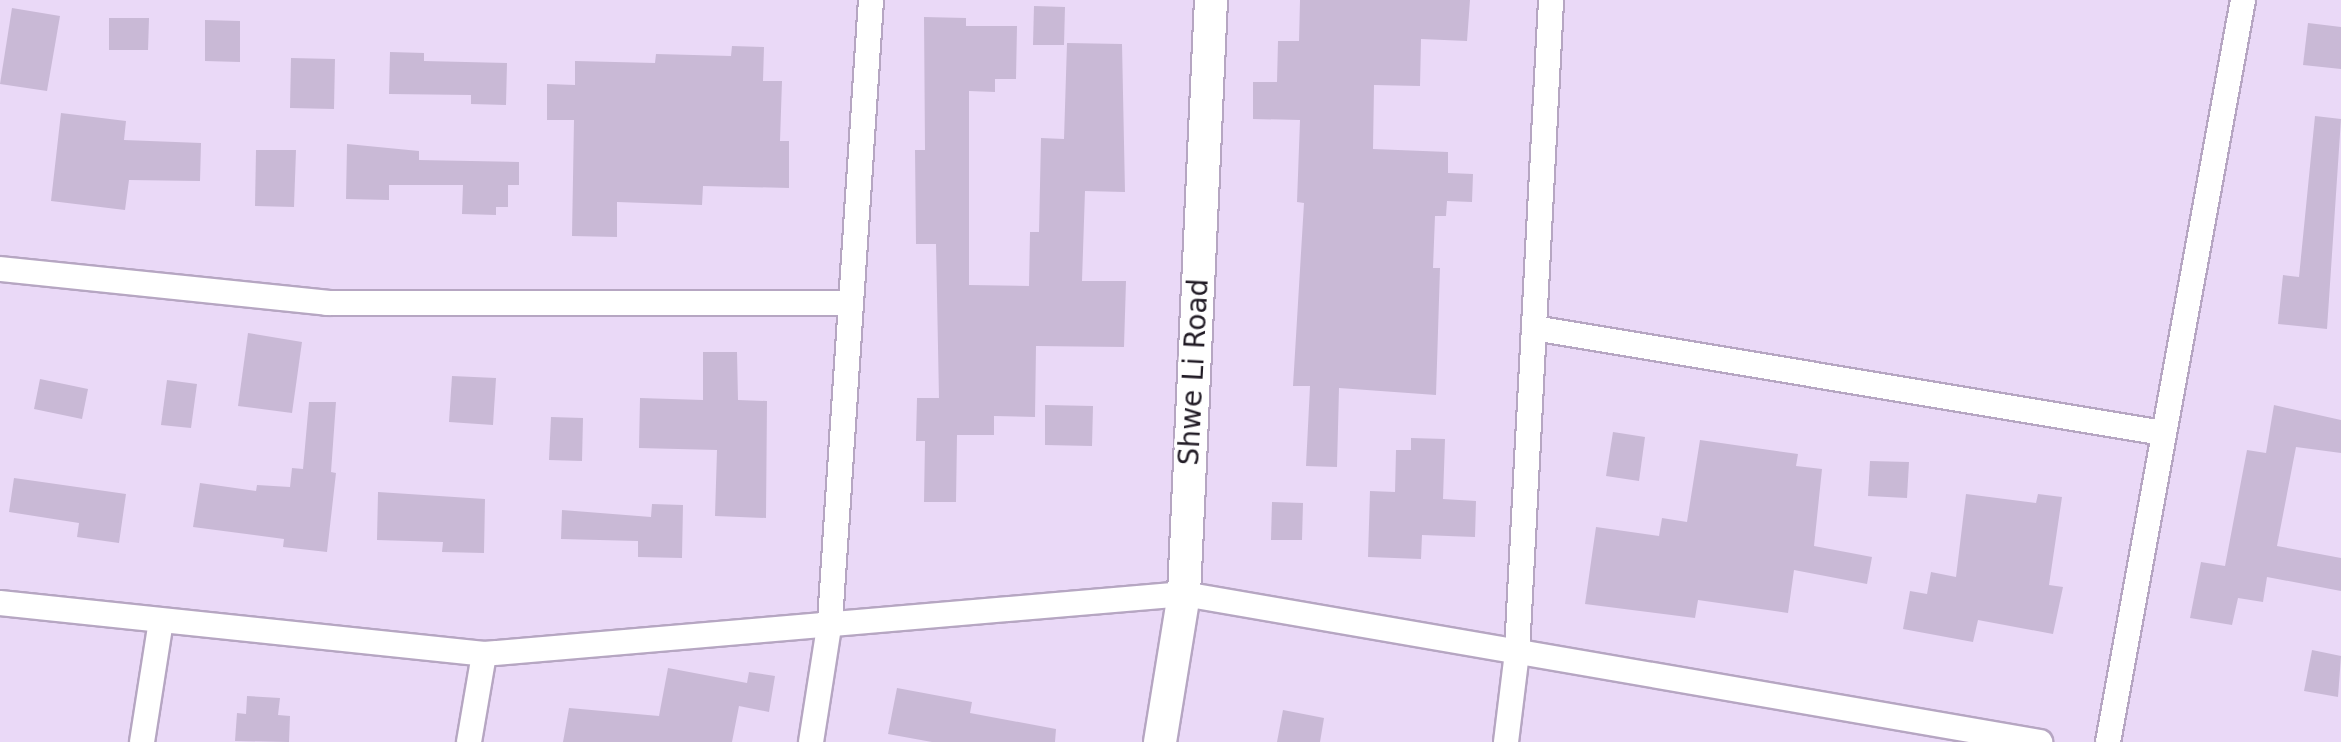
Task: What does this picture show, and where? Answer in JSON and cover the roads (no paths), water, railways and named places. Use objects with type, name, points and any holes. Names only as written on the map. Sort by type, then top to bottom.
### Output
[{"type":"street","points":[[811,742],[830,621],[871,0]]},
{"type":"street","name":"Shwe Li Road","points":[[1160,742],[1184,594],[1211,0]]},
{"type":"street","points":[[1506,742],[1517,652],[1551,0]]},
{"type":"street","points":[[2108,742],[2243,0]]},
{"type":"street","points":[[0,269],[327,303],[851,303]]},
{"type":"street","points":[[1534,328],[2163,433]]},
{"type":"street","points":[[0,603],[484,654],[830,621],[1184,594],[2040,742]]},
{"type":"street","points":[[142,742],[161,621]]},
{"type":"street","points":[[469,742],[484,654]]}]
